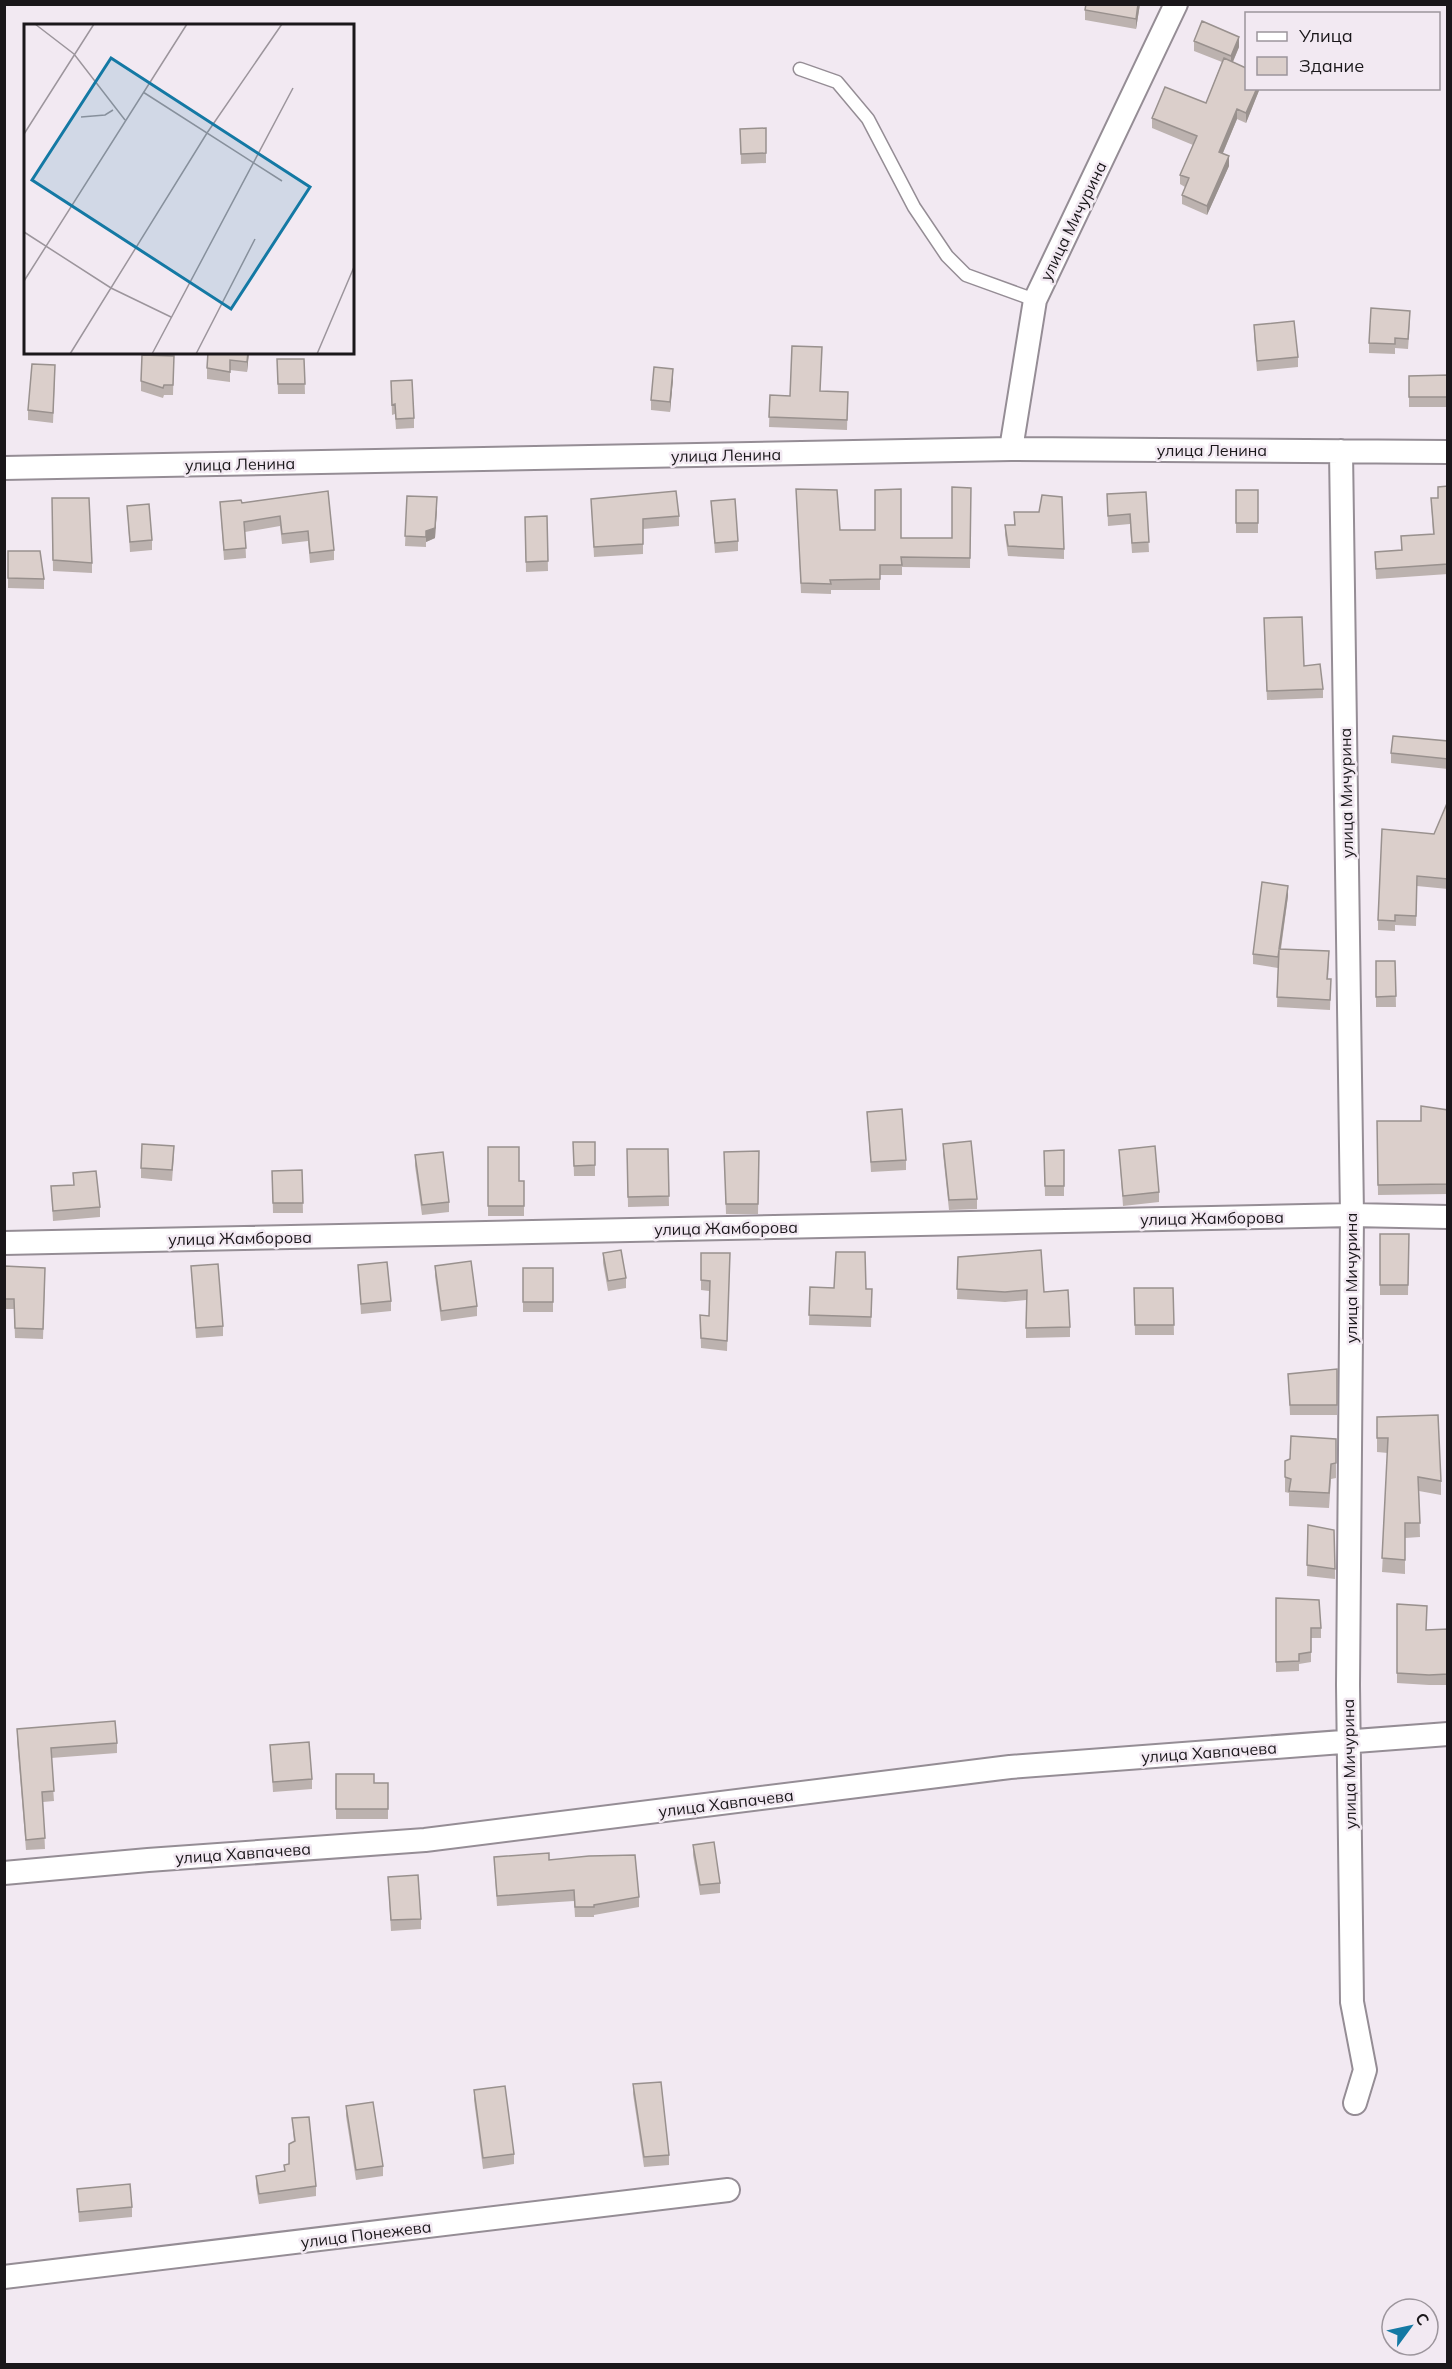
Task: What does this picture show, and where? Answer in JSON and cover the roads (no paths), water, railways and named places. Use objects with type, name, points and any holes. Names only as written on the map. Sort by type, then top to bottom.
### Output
[{"type":"street","name":"улица Мичурина","points":[[1011,449],[1035,300],[1176,4]]},
{"type":"street","name":"улица Ленина","points":[[4,468],[1011,449],[1448,452]]},
{"type":"street","name":"улица Мичурина","points":[[1341,451],[1352,1215],[1348,1741],[1352,2001],[1365,2070],[1355,2103]]},
{"type":"street","name":"улица Жамборова","points":[[4,1243],[1352,1215],[1448,1217]]},
{"type":"street","name":"улица Хавпачева","points":[[4,1873],[425,1840],[1010,1767],[1448,1734]]},
{"type":"street","name":"улица Понежева","points":[[4,2277],[728,2190]]},
{"type":"lane","points":[[800,69],[837,82],[868,119],[914,207],[947,256],[966,274],[1035,300]]}]
